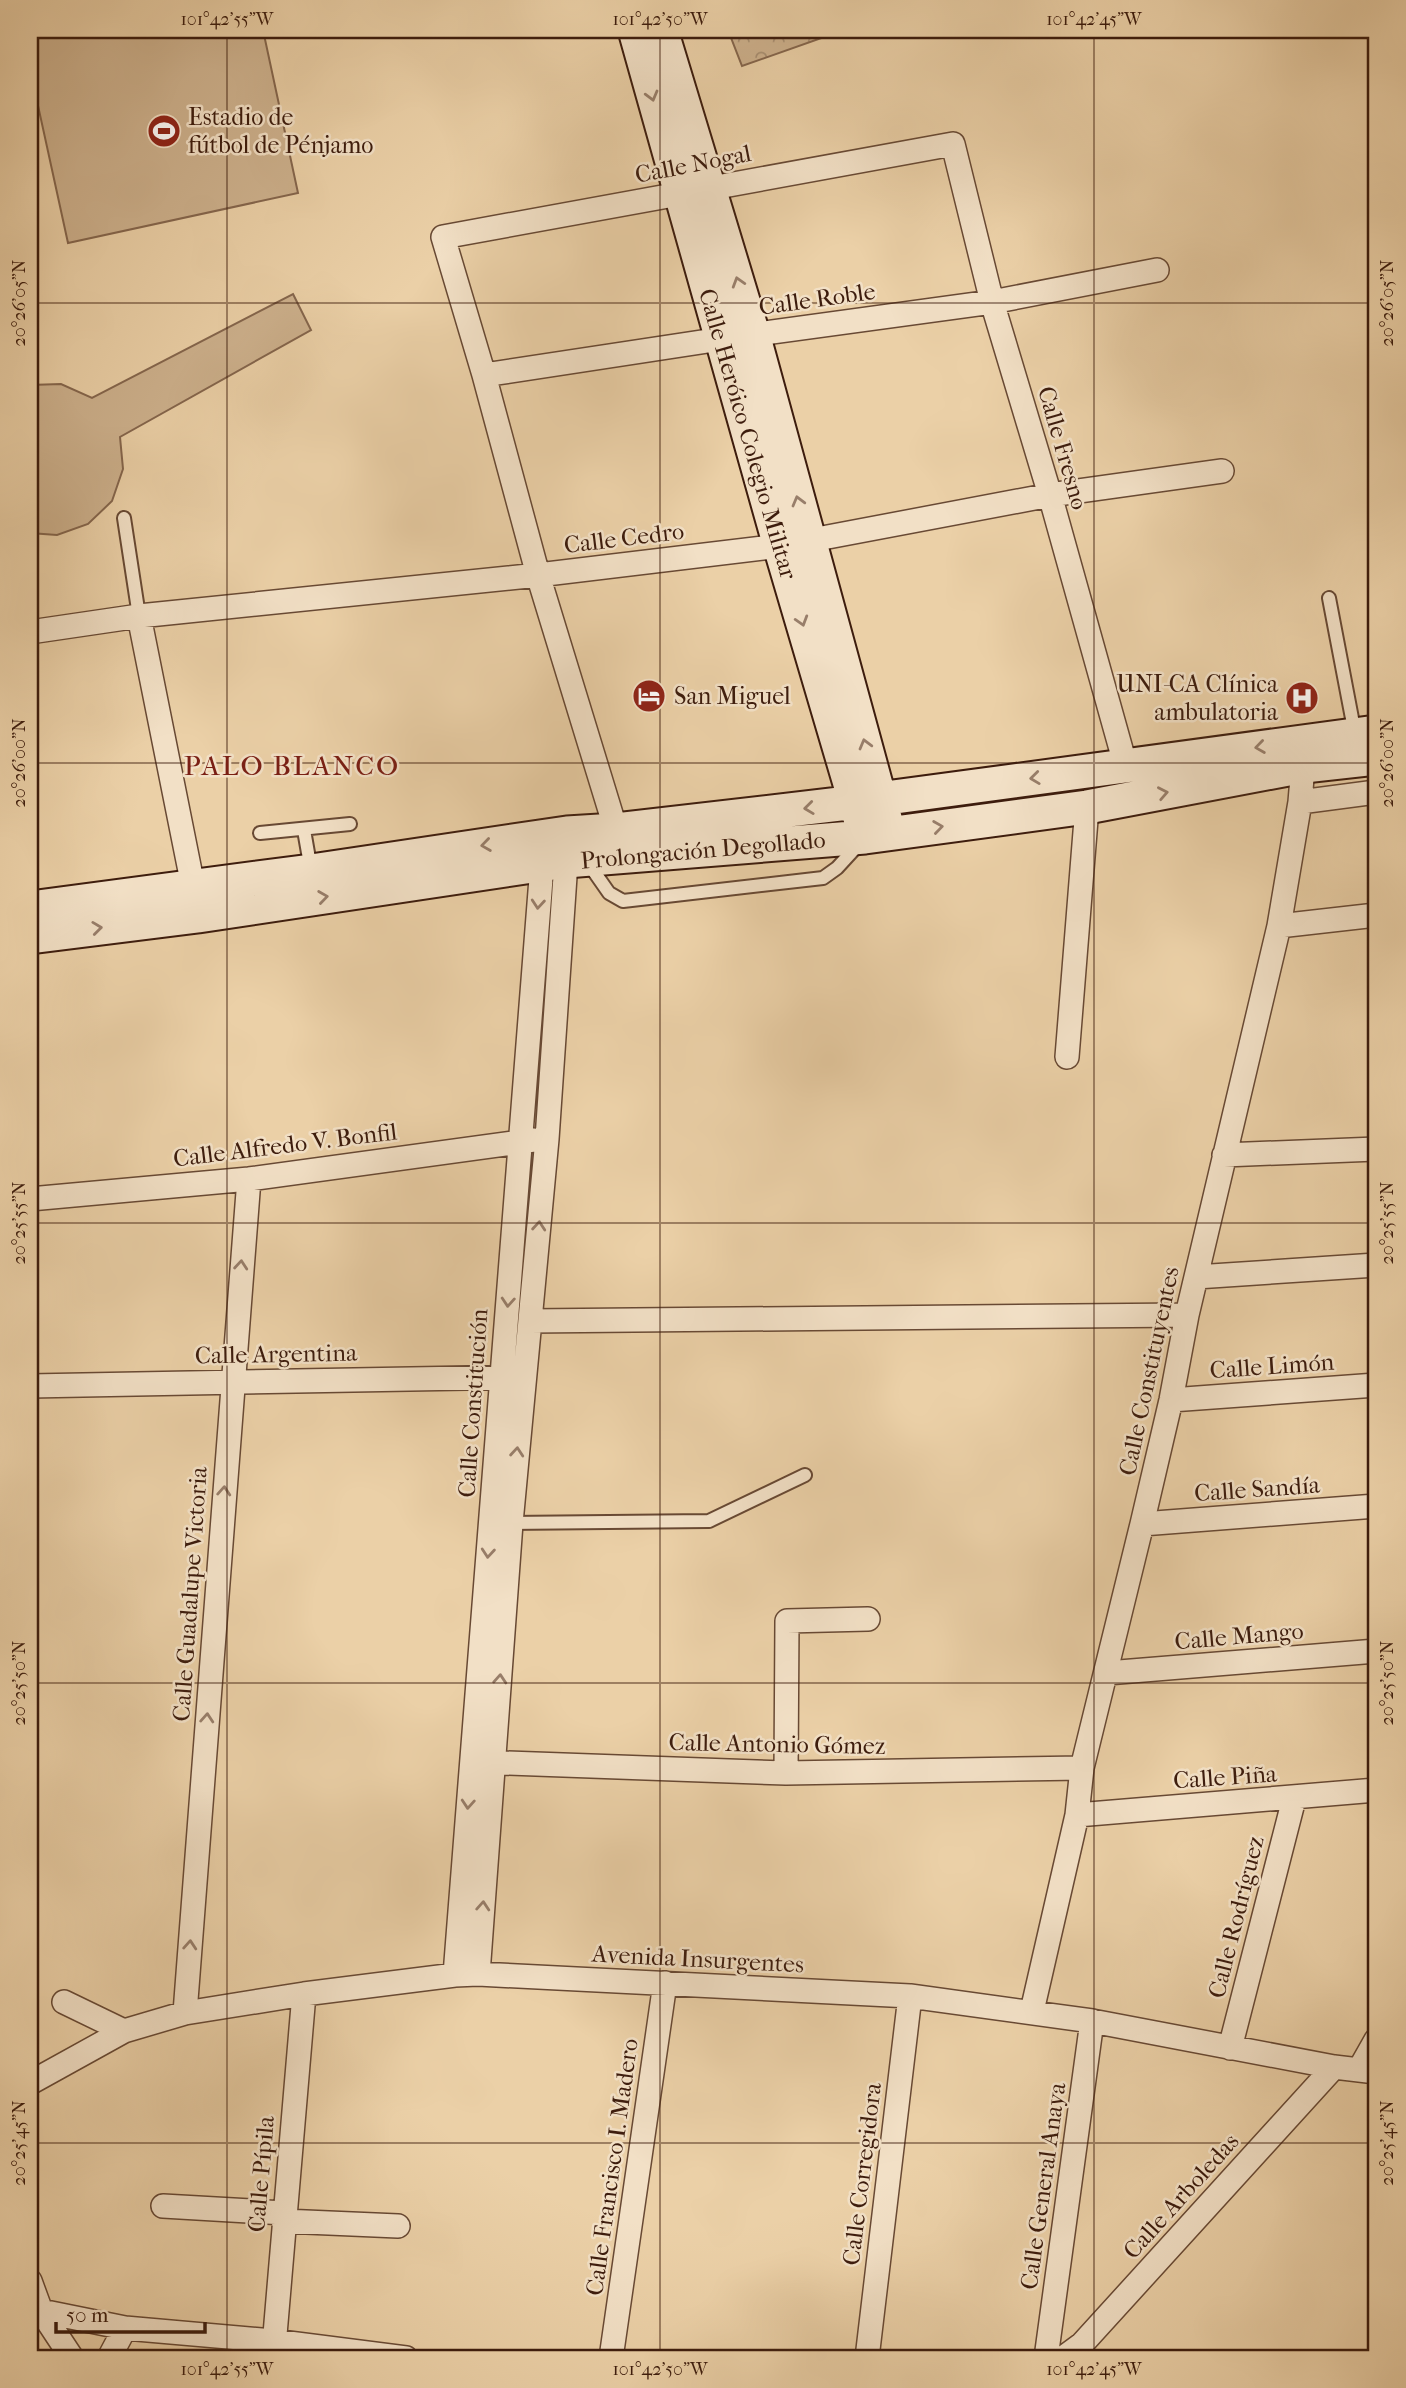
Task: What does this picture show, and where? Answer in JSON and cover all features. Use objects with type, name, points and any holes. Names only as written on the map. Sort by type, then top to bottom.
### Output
[{"type":"street","name":"Calle Heróico Colegio Militar","points":[[635,30],[694,190],[877,835]]},
{"type":"street","name":"Calle Heróico Colegio Militar","points":[[662,30],[694,190]]},
{"type":"street","name":"Calle Nogal","points":[[484,375],[443,237],[953,144]]},
{"type":"street","name":"Calle Fresno","points":[[953,144],[992,302],[1050,495],[1126,766]]},
{"type":"street","name":"Calle Roble","points":[[484,375],[737,336],[992,302],[1157,270]]},
{"type":"street","points":[[484,375],[538,575],[616,830]]},
{"type":"street","name":"Calle Cedro","points":[[30,632],[139,616],[538,575],[794,542],[1050,495],[1222,471]]},
{"type":"street","points":[[139,616],[196,901]]},
{"type":"street","name":"Prolongación Degollado","points":[[30,937],[196,901],[311,871],[561,851],[877,835],[1087,807],[1304,753],[1369,742]]},
{"type":"street","name":"Prolongación Degollado","points":[[30,908],[196,901],[561,851],[616,830],[1126,766],[1304,753]]},
{"type":"street","name":"Calle Constituyentes","points":[[1032,2011],[1077,1815],[1082,1768],[1142,1524],[1171,1400],[1187,1315],[1279,926],[1300,802],[1304,753]]},
{"type":"street","points":[[1300,802],[1376,792]]},
{"type":"street","points":[[1067,1057],[1087,807]]},
{"type":"street","name":"Calle Constitución","points":[[513,1377],[530,1321],[547,1139],[561,851]]},
{"type":"street","name":"Calle Constitución","points":[[467,1974],[513,1377],[519,1141],[561,851]]},
{"type":"street","points":[[1279,926],[1376,915]]},
{"type":"street","name":"Calle Alfredo V. Bonfil","points":[[30,1199],[249,1179],[547,1139]]},
{"type":"street","points":[[1224,1155],[1376,1149]]},
{"type":"street","name":"Calle Guadalupe Victoria","points":[[185,2013],[249,1179]]},
{"type":"street","points":[[1196,1277],[1376,1265]]},
{"type":"street","name":"Calle Constitución","points":[[530,1321],[1187,1315]]},
{"type":"street","name":"Calle Argentina","points":[[30,1386],[513,1377]]},
{"type":"street","name":"Calle Limón","points":[[1171,1400],[1376,1385]]},
{"type":"street","name":"Calle Sandía","points":[[1142,1524],[1376,1506]]},
{"type":"street","points":[[786,1773],[788,1621],[868,1619]]},
{"type":"street","name":"Calle Mango","points":[[1107,1673],[1376,1651]]},
{"type":"street","name":"Calle Antonio Gómez","points":[[483,1762],[786,1773],[1082,1768]]},
{"type":"street","name":"Calle Piña","points":[[1077,1815],[1294,1799],[1376,1790]]},
{"type":"street","name":"Calle Rodríguez","points":[[1230,2048],[1294,1799]]},
{"type":"street","name":"Avenida Insurgentes","points":[[30,2083],[124,2031],[185,2013],[304,1994],[467,1974],[910,1996],[1032,2011],[1368,2071]]},
{"type":"street","name":"Calle Francisco I. Madero","points":[[611,2358],[665,1983]]},
{"type":"street","name":"Calle Pípila","points":[[273,2350],[304,1994]]},
{"type":"street","name":"Calle Corregidora","points":[[867,2358],[910,1996]]},
{"type":"street","points":[[64,2002],[124,2031]]},
{"type":"street","name":"Calle General Anaya","points":[[1046,2358],[1092,2021]]},
{"type":"street","points":[[1368,2071],[1376,2040]]},
{"type":"street","name":"Calle Arboledas","points":[[1063,2358],[1082,2344],[1335,2067]]},
{"type":"street","points":[[163,2206],[398,2226]]},
{"type":"street","points":[[30,2281],[41,2311],[72,2358]]},
{"type":"street","points":[[41,2311],[125,2328],[273,2350],[406,2358]]},
{"type":"street","points":[[109,2358],[125,2328]]},
{"type":"lane","points":[[124,518],[139,616]]},
{"type":"lane","points":[[1329,598],[1369,742]]},
{"type":"lane","points":[[260,833],[350,824]]},
{"type":"lane","points":[[304,830],[311,871]]},
{"type":"lane","points":[[561,851],[609,893],[623,901],[823,877],[877,835]]},
{"type":"lane","points":[[500,1522],[709,1521],[805,1475]]},
{"type":"green space","name":"Estadio de fútbol de Pénjamo","points":[[30,30],[263,30],[298,193],[68,243],[30,69]]},
{"type":"green space","points":[[728,30],[844,30],[742,66]]},
{"type":"green space","points":[[293,294],[311,330],[120,437],[123,469],[112,501],[88,524],[57,535],[30,533],[30,385],[61,384],[92,398]]},
{"type":"place","name":"Estadio de fútbol de Pénjamo","points":[[164,131]]},
{"type":"place","name":"San Miguel","points":[[649,696]]},
{"type":"place","name":"UNI-CA Clínica ambulatoria","points":[[1302,698]]},
{"type":"district","name":"PALO BLANCO","points":[[292,765]]}]
